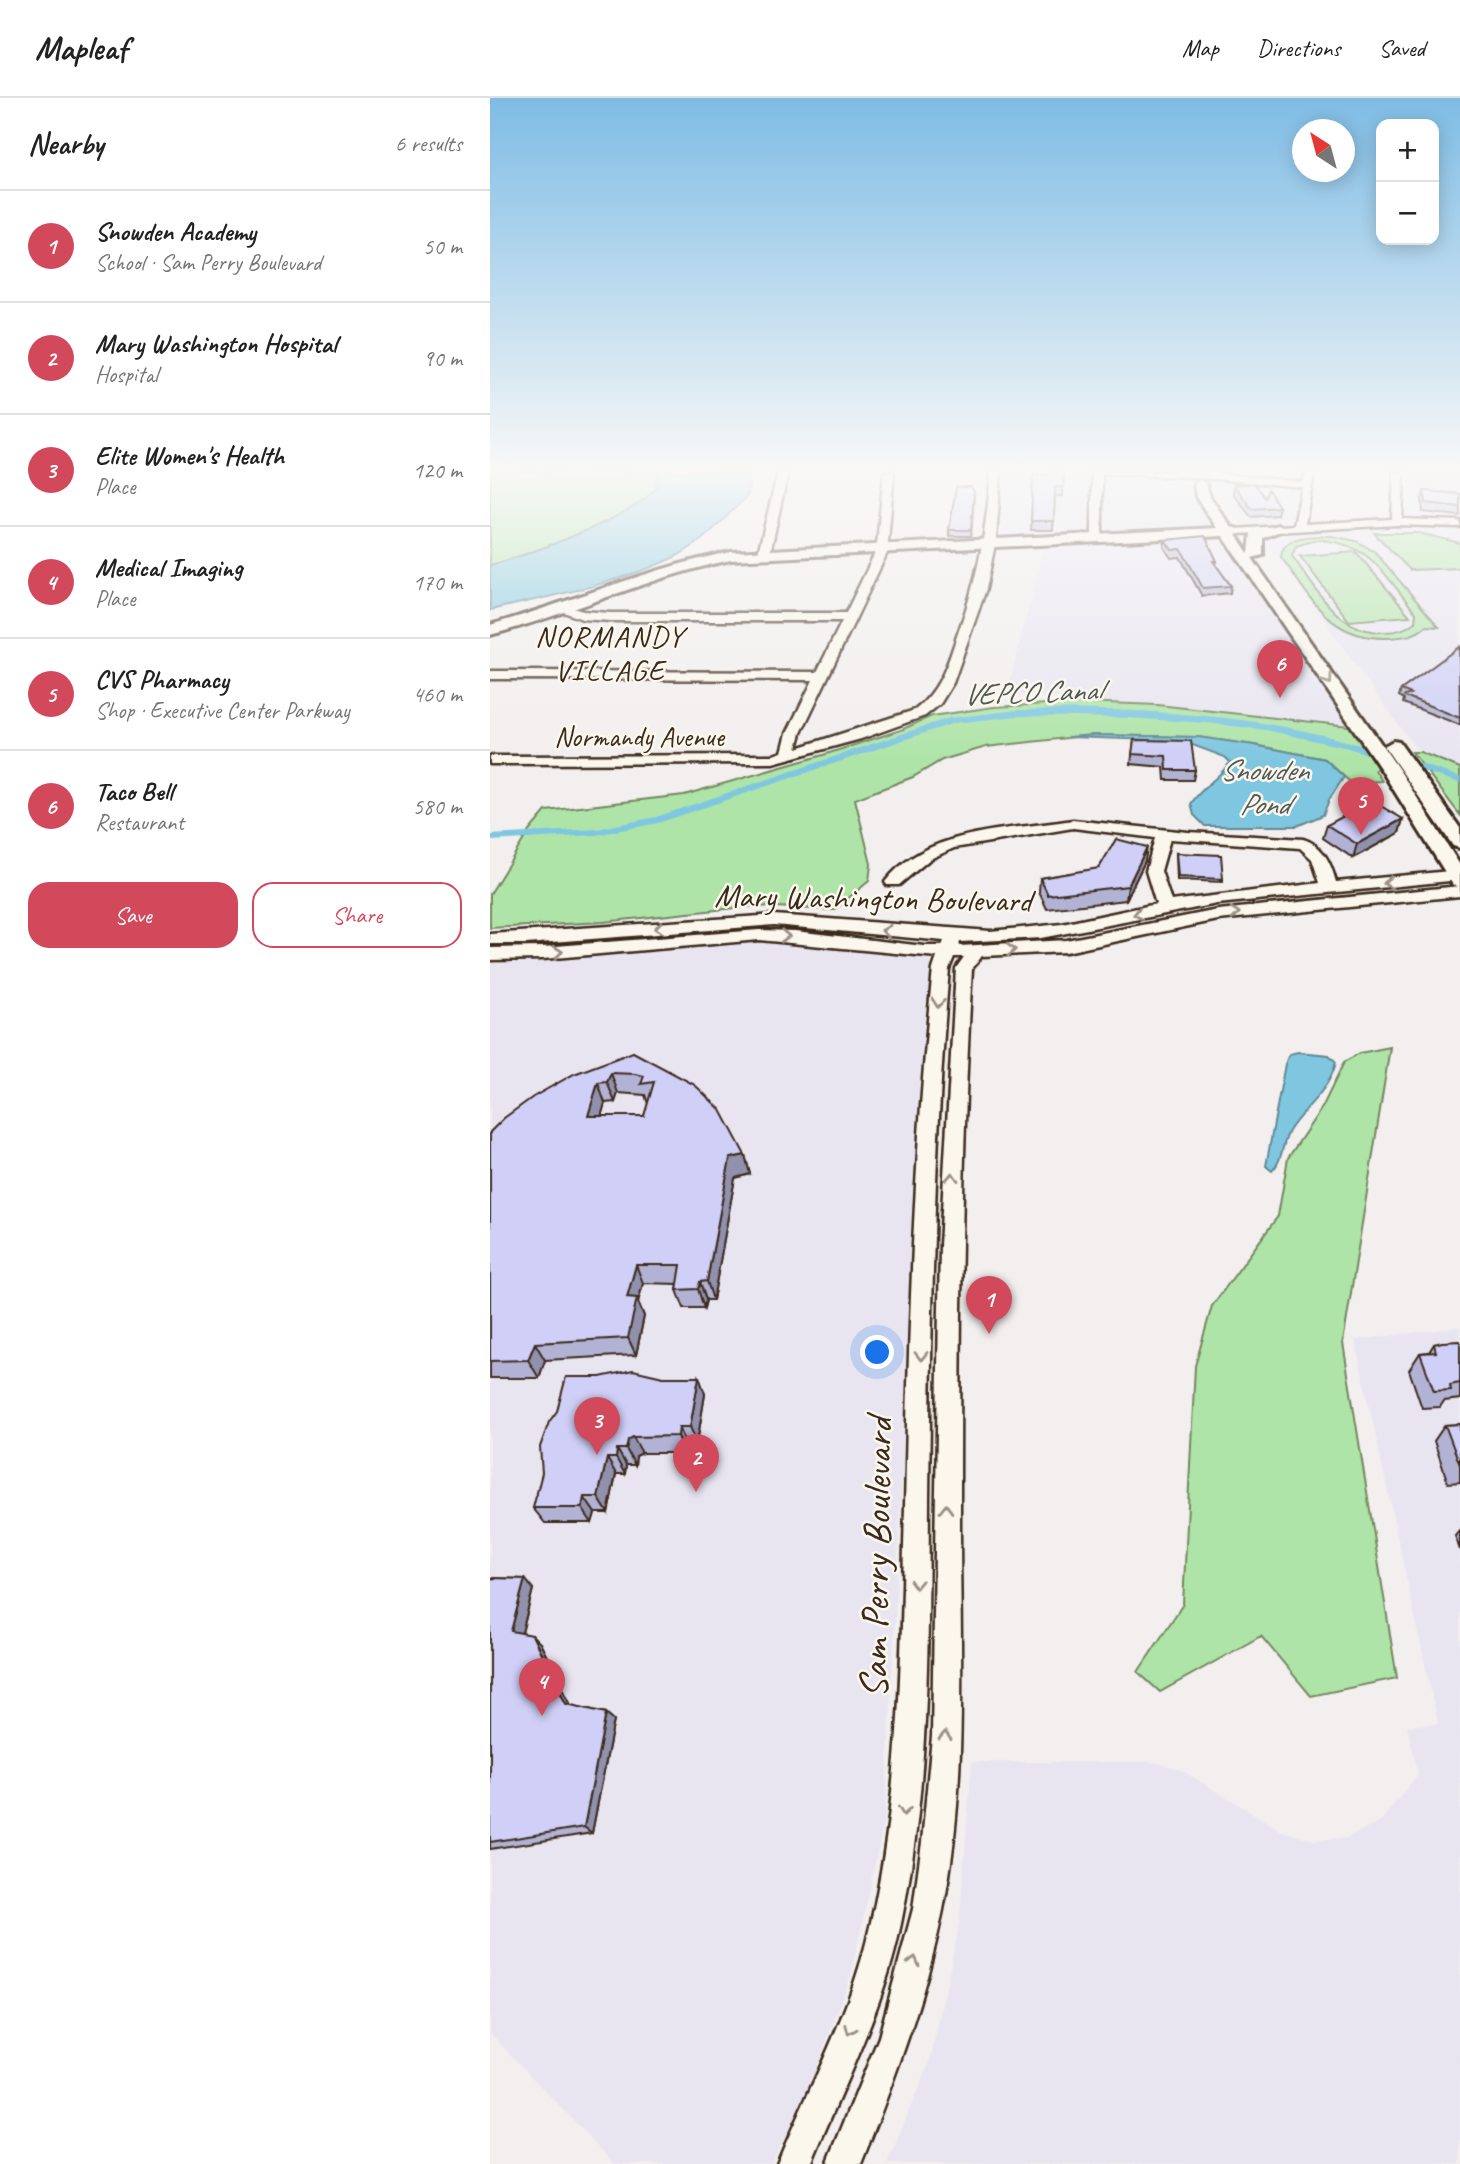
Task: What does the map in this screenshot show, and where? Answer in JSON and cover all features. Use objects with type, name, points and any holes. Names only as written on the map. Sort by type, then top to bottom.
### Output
[{"type":"main road","points":[[490,630],[562,609],[673,568]]},
{"type":"main road","points":[[1258,568],[1391,771],[1459,881]]},
{"type":"main road","points":[[1266,568],[1460,842]]},
{"type":"street","points":[[788,756],[794,733],[873,568]]},
{"type":"street","name":"Normandy Avenue","points":[[490,760],[757,761],[788,756],[909,718],[935,701],[951,676],[986,568]]},
{"type":"street","points":[[562,609],[582,615],[610,617],[851,617]]},
{"type":"street","points":[[490,676],[821,676]]},
{"type":"street","points":[[893,882],[939,848],[971,839],[1073,824],[1164,835],[1303,844],[1314,850],[1325,869],[1329,889]]},
{"type":"street","points":[[1164,835],[1152,867],[1152,879],[1166,907]]},
{"type":"street","name":"Mary Washington Boulevard","points":[[490,939],[570,937],[686,925],[772,920],[959,947],[1073,929],[1166,907],[1329,889],[1459,881]]},
{"type":"street","name":"Mary Washington Boulevard","points":[[490,954],[543,953],[759,935],[959,947],[1066,946],[1218,915],[1459,881]]},
{"type":"street","name":"Sam Perry Boulevard","points":[[794,2164],[858,2010],[881,1944],[903,1819],[913,1715],[921,1288],[928,1104],[941,969],[959,947]]},
{"type":"street","name":"Sam Perry Boulevard","points":[[844,2164],[895,2037],[928,1909],[937,1842],[946,1736],[950,1245],[955,1103],[964,968],[959,947]]},
{"type":"shaded area","points":[[1038,568],[1245,568],[1349,726],[1158,705],[1007,694]]},
{"type":"shaded area","points":[[1286,568],[1460,568],[1460,768],[1416,749]]},
{"type":"shaded area","points":[[787,939],[921,958],[929,960],[933,967],[920,1117],[885,1817],[851,1975],[808,2091],[771,2164],[615,2164],[490,2033],[490,958],[718,940]]},
{"type":"shaded area","points":[[1460,1327],[1460,2164],[887,2164],[930,2061],[959,1927],[972,1762],[1155,1762],[1181,1770],[1282,1831],[1314,1840],[1346,1838],[1380,1822],[1418,1774],[1407,1726],[1438,1724],[1355,1340]]},
{"type":"green space","points":[[1289,568],[1301,568],[1330,607],[1353,625],[1384,632],[1408,627],[1415,622],[1416,613],[1380,568],[1389,568],[1439,627],[1426,626],[1414,634],[1390,638],[1369,637],[1337,625],[1313,602]]},
{"type":"green space","points":[[1309,568],[1370,568],[1410,616],[1349,621]]},
{"type":"green space","points":[[1408,568],[1450,568],[1410,570]]},
{"type":"green space","points":[[1082,702],[1158,705],[1349,726],[1379,766],[1375,770],[1382,781],[1351,783],[1325,759],[1198,737],[1094,735],[986,747],[942,760],[913,777],[855,799],[871,864],[869,881],[834,910],[754,906],[603,922],[490,928],[490,894],[529,831],[546,811],[684,795],[823,755],[901,730],[932,716],[994,707]]},
{"type":"green space","points":[[1412,752],[1420,752],[1460,768],[1460,815]]},
{"type":"green space","points":[[1390,1047],[1343,1343],[1397,1678],[1311,1696],[1261,1636],[1160,1692],[1138,1672],[1183,1604],[1195,1366],[1212,1306],[1278,1216],[1288,1158],[1323,1106],[1344,1062],[1360,1053]]},
{"type":"water","points":[[490,568],[647,568],[607,582],[490,610]]},
{"type":"water","name":"Snowden Pond","points":[[1067,737],[1198,737],[1254,745],[1325,759],[1344,777],[1323,815],[1297,826],[1205,826],[1194,815],[1191,804],[1230,762],[1225,757],[1182,741]]},
{"type":"water","points":[[1298,1052],[1329,1055],[1336,1062],[1322,1091],[1289,1131],[1278,1163],[1272,1171],[1266,1166],[1285,1064],[1289,1054]]},
{"type":"building","points":[[1192,568],[1218,568],[1231,586],[1203,588]]},
{"type":"building","points":[[1459,647],[1460,718],[1405,696],[1411,694],[1401,690]]},
{"type":"building","points":[[1134,740],[1191,741],[1195,770],[1167,770],[1166,756],[1132,754]]},
{"type":"building","points":[[1372,801],[1403,819],[1357,844],[1327,825]]},
{"type":"building","points":[[1116,839],[1147,847],[1128,886],[1048,895],[1040,878],[1099,868]]},
{"type":"building","points":[[1176,853],[1221,855],[1223,879],[1178,877]]},
{"type":"building","points":[[633,1052],[695,1085],[721,1110],[745,1155],[730,1158],[707,1281],[700,1282],[698,1289],[677,1290],[681,1265],[636,1265],[627,1297],[637,1298],[628,1338],[535,1343],[528,1360],[490,1361],[490,1132],[533,1097],[574,1074]],"holes":[[[611,1073],[644,1076],[641,1084],[654,1082],[644,1116],[588,1116],[598,1083],[607,1082]]]},
{"type":"building","points":[[1460,1341],[1460,1383],[1450,1385],[1451,1390],[1434,1391],[1420,1353],[1436,1352],[1434,1344]]},
{"type":"building","points":[[633,1370],[663,1377],[699,1377],[690,1427],[679,1427],[678,1436],[633,1437],[628,1440],[626,1449],[617,1449],[616,1458],[607,1458],[598,1497],[584,1497],[582,1508],[533,1508],[542,1473],[540,1447],[549,1422],[557,1411],[566,1377],[600,1377]]},
{"type":"building","points":[[1460,1424],[1460,1465],[1445,1425]]},
{"type":"building","points":[[490,1578],[525,1579],[511,1631],[532,1635],[566,1704],[606,1713],[584,1827],[490,1842]]},
{"type":"waterway","name":"VEPCO Canal","points":[[490,838],[596,832],[658,820],[952,720],[1018,713],[1127,715],[1266,727],[1352,746],[1460,780]]},
{"type":"place","name":"Taco Bell","points":[[1280,698]]},
{"type":"place","name":"CVS Pharmacy","points":[[1361,835]]},
{"type":"place","name":"Snowden Academy","points":[[989,1334]]},
{"type":"place","name":"Elite Women's Health","points":[[597,1455]]},
{"type":"place","name":"Mary Washington Hospital","points":[[696,1492]]},
{"type":"place","name":"Medical Imaging","points":[[542,1716]]},
{"type":"district","name":"NORMANDY VILLAGE","points":[[610,653]]}]
